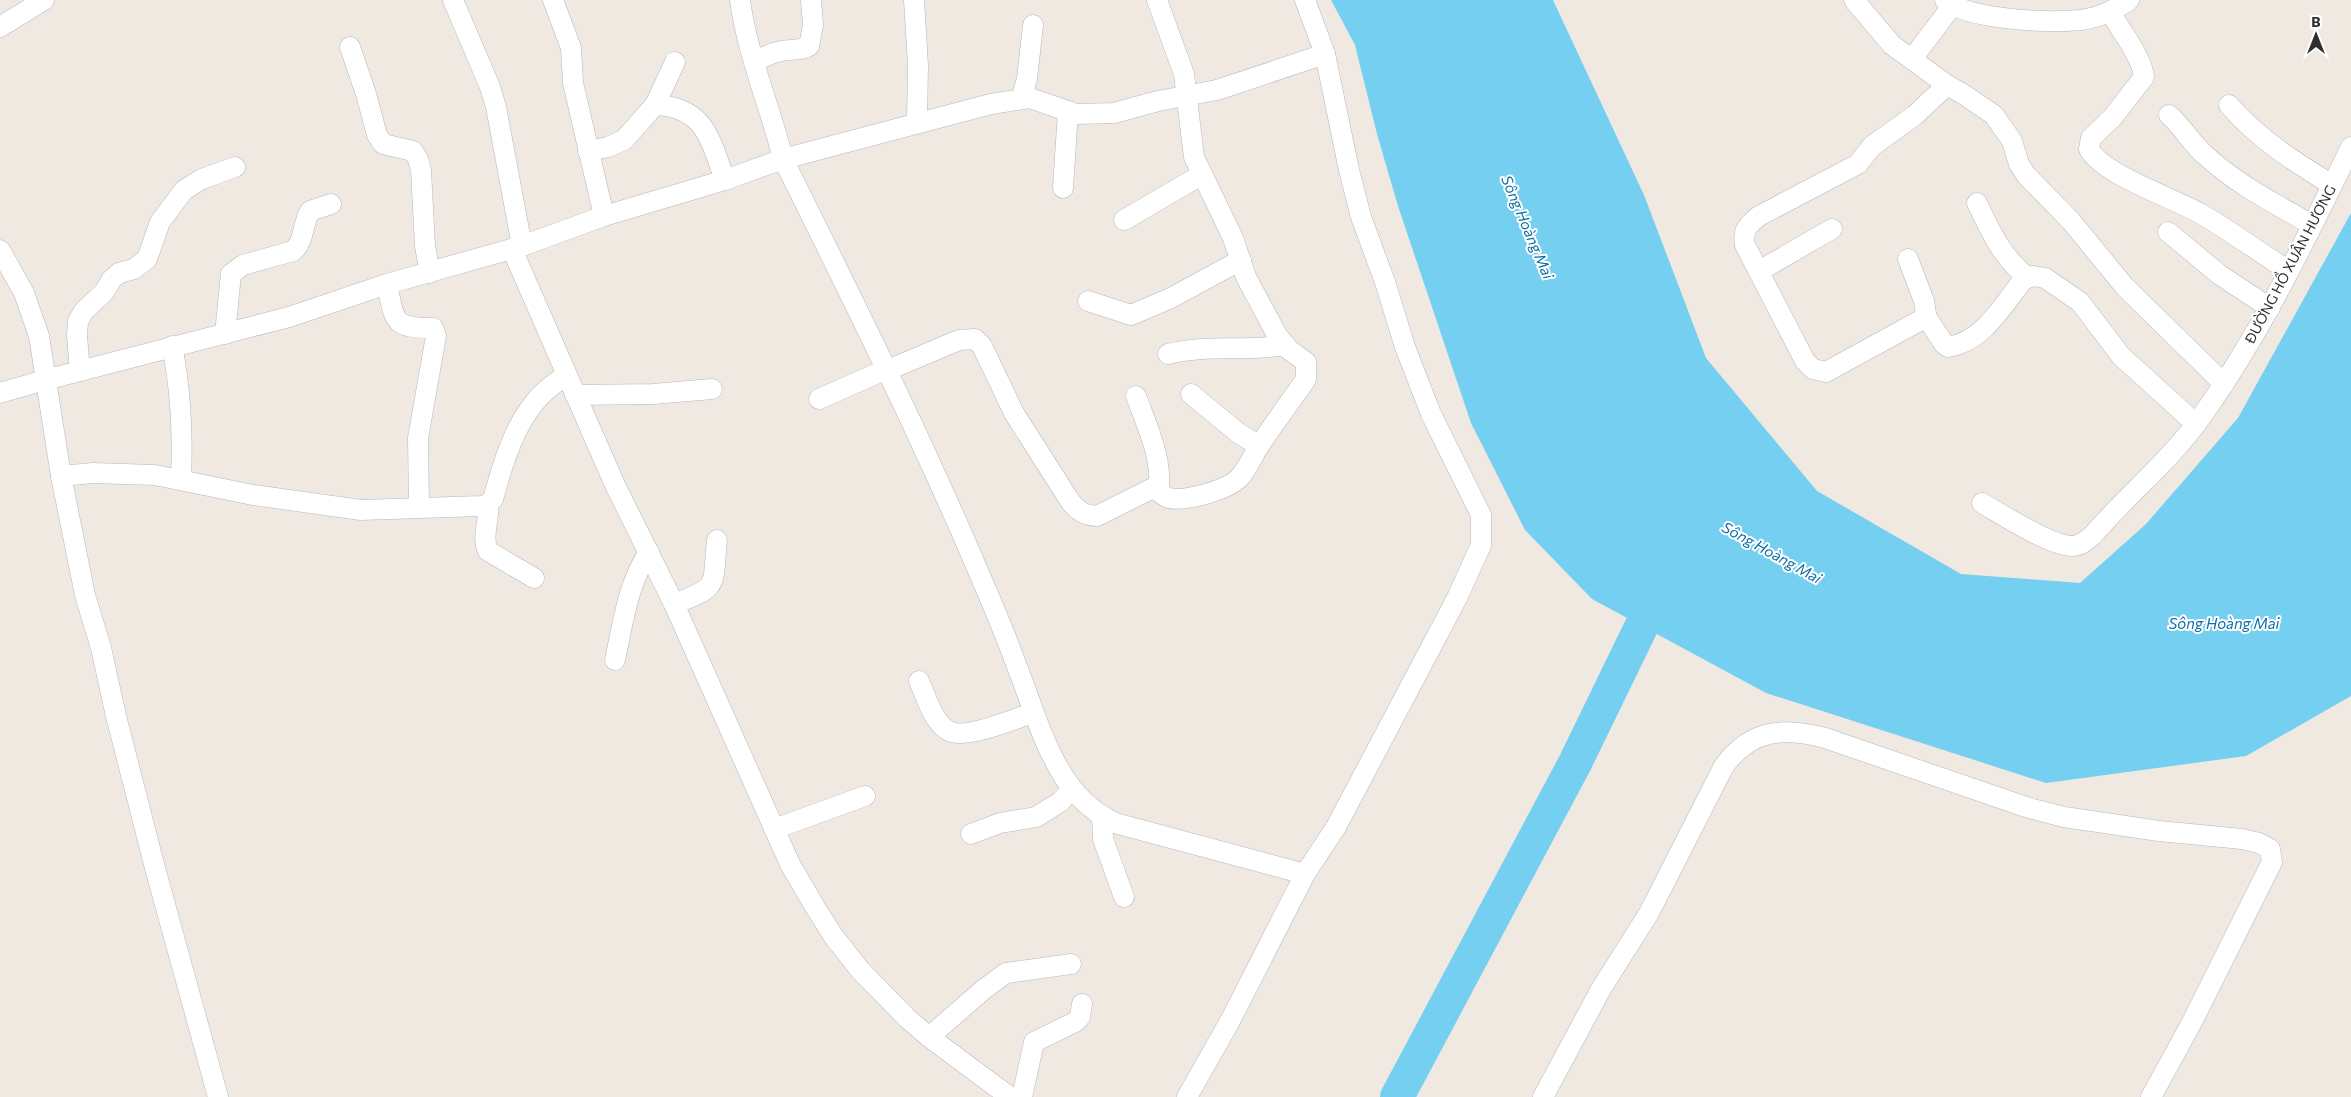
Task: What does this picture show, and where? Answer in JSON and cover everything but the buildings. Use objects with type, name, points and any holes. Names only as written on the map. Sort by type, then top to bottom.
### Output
[{"type":"street","points":[[0,27],[44,0]]},
{"type":"street","points":[[453,0],[490,87],[496,107],[517,248],[532,290],[575,395],[615,485],[674,604],[790,864],[834,937],[885,996],[929,1037],[1010,1097]]},
{"type":"street","points":[[553,0],[570,48],[573,83],[604,216]]},
{"type":"street","points":[[740,0],[746,37],[775,125],[783,159],[887,369],[976,565],[1017,666],[1032,714],[1060,772],[1083,802],[1115,823],[1306,874]]},
{"type":"street","points":[[755,62],[764,56],[809,46],[813,25],[811,0]]},
{"type":"street","points":[[914,0],[918,64],[917,123]]},
{"type":"street","points":[[819,399],[959,340],[975,339],[982,346],[1014,413],[1070,502],[1079,512],[1097,516],[1153,488],[1159,490],[1166,498],[1174,499],[1214,491],[1237,480],[1247,469],[1259,446],[1306,379],[1306,362],[1284,345],[1277,335],[1246,277],[1233,238],[1194,158],[1180,60],[1157,0]]},
{"type":"street","points":[[1188,1097],[1306,874],[1336,827],[1457,598],[1481,545],[1480,515],[1431,414],[1405,347],[1385,282],[1361,217],[1348,170],[1325,54],[1305,0]]},
{"type":"street","points":[[1854,0],[1892,45],[1947,85],[1964,94],[1994,115],[2012,141],[2019,164],[2026,175],[2071,221],[2125,287],[2224,384]]},
{"type":"street","points":[[1912,59],[1949,3],[1999,18],[2045,21],[2081,20],[2099,9],[2129,0]]},
{"type":"street","points":[[2099,9],[2136,57],[2144,77],[2112,118],[2091,138],[2089,149],[2094,158],[2112,171],[2205,216],[2289,272]]},
{"type":"street","points":[[1021,98],[1027,79],[1033,26]]},
{"type":"street","points":[[350,47],[366,94],[377,135],[383,144],[412,150],[418,159],[421,170],[425,246],[430,273]]},
{"type":"street","points":[[0,393],[172,346],[225,334],[323,306],[387,284],[517,248],[604,216],[725,180],[783,159],[917,123],[1021,98],[1037,100],[1076,114],[1108,114],[1218,90],[1325,54]]},
{"type":"street","points":[[588,150],[608,147],[624,140],[655,105],[675,62]]},
{"type":"street","points":[[1947,85],[1914,116],[1872,146],[1858,164],[1759,216],[1746,226],[1743,235],[1745,245],[1805,361],[1813,369],[1820,372],[1826,372],[1921,320],[1927,320],[1932,324],[1944,344],[1948,347],[1966,342],[1976,336],[1994,317],[2027,276]]},
{"type":"street","points":[[655,105],[669,106],[686,111],[696,117],[711,141],[725,180]]},
{"type":"street","points":[[2229,106],[2267,142],[2332,186]]},
{"type":"street","points":[[1063,188],[1068,111]]},
{"type":"street","points":[[2169,115],[2179,123],[2194,144],[2213,162],[2251,189],[2312,226]]},
{"type":"street","name":"ĐƯỜNG HỒ XUÂN HƯƠNG","points":[[1982,503],[2010,520],[2058,542],[2072,546],[2078,545],[2093,534],[2196,424],[2224,384],[2270,308],[2351,147]]},
{"type":"street","points":[[80,371],[77,336],[78,321],[84,310],[104,292],[112,279],[119,273],[134,269],[147,259],[160,222],[184,190],[202,178],[235,167]]},
{"type":"street","points":[[1124,220],[1201,175]]},
{"type":"street","points":[[1977,202],[1994,239],[2010,263],[2027,276],[2045,278],[2080,302],[2121,356],[2196,424]]},
{"type":"street","points":[[225,334],[231,274],[244,265],[293,251],[299,246],[305,219],[310,211],[331,204]]},
{"type":"street","points":[[1759,270],[1832,229]]},
{"type":"street","points":[[2168,232],[2220,275],[2270,308]]},
{"type":"street","points":[[0,250],[24,293],[34,320],[61,476],[86,595],[101,648],[116,716],[218,1097]]},
{"type":"street","points":[[1908,259],[1924,301],[1927,320]]},
{"type":"street","points":[[1088,301],[1131,315],[1179,294],[1241,260]]},
{"type":"street","points":[[387,284],[392,311],[397,322],[404,326],[433,328],[436,336],[418,438],[418,507]]},
{"type":"street","points":[[1168,354],[1184,350],[1249,349],[1284,345]]},
{"type":"street","points":[[172,346],[181,394],[183,438],[181,479]]},
{"type":"street","points":[[61,476],[124,472],[181,479],[253,495],[361,510],[488,504],[493,499],[505,458],[514,437],[532,405],[548,387],[567,376]]},
{"type":"street","points":[[575,395],[653,394],[712,389]]},
{"type":"street","points":[[1191,394],[1237,432],[1259,446]]},
{"type":"street","points":[[1136,396],[1157,456],[1160,476],[1159,490]]},
{"type":"street","points":[[488,504],[490,512],[485,541],[488,551],[534,578]]},
{"type":"street","points":[[674,604],[701,594],[709,588],[714,580],[717,540]]},
{"type":"street","points":[[615,660],[635,576],[649,552]]},
{"type":"street","points":[[920,681],[935,717],[948,731],[959,733],[977,730],[1032,714]]},
{"type":"street","points":[[1543,1097],[1601,989],[1649,913],[1724,766],[1735,751],[1746,743],[1765,735],[1782,731],[1801,731],[1885,757],[2029,808],[2055,815],[2159,831],[2242,839],[2259,843],[2270,849],[2272,862],[2228,946],[2191,1024],[2150,1097]]},
{"type":"street","points":[[971,834],[1000,823],[1036,817],[1060,802],[1072,789]]},
{"type":"street","points":[[774,829],[865,796]]},
{"type":"street","points":[[1102,816],[1103,839],[1124,897]]},
{"type":"street","points":[[929,1037],[983,990],[1006,973],[1072,964]]},
{"type":"street","points":[[1022,1097],[1034,1042],[1075,1022],[1080,1017],[1082,1004]]},
{"type":"water","name":"Sông Hoàng Mai","points":[[1331,0],[1553,0],[1644,195],[1706,358],[1817,491],[1961,574],[2080,583],[2146,524],[2238,418],[2351,213],[2351,696],[2246,756],[2046,783],[1766,693],[1592,599],[1525,530],[1471,423],[1398,206],[1377,134],[1355,45]]},
{"type":"waterway","points":[[1397,1097],[1575,763],[1662,584]]}]
